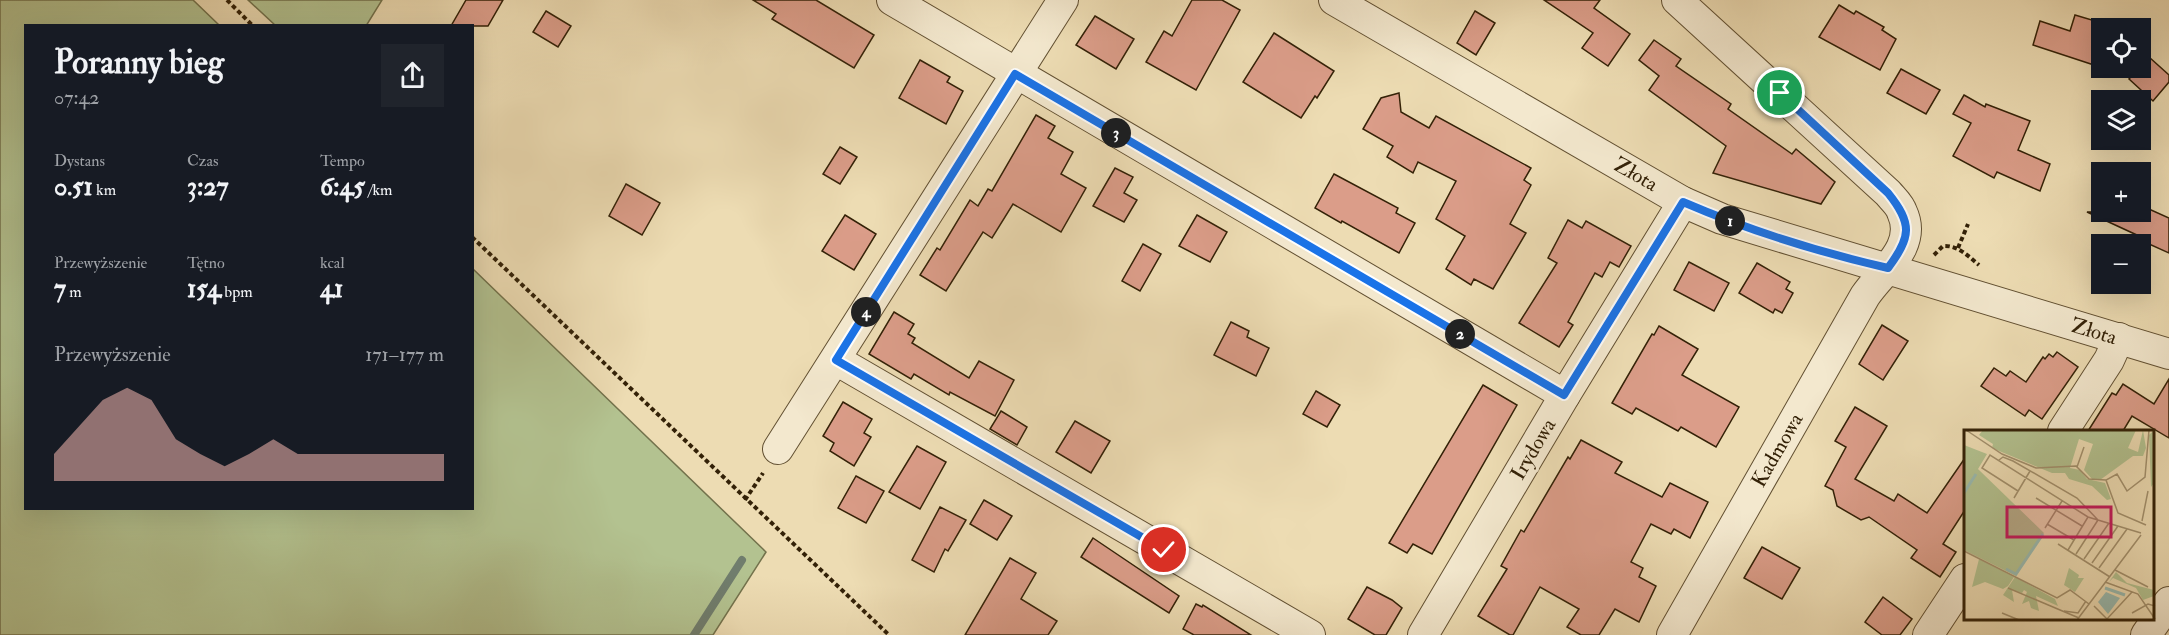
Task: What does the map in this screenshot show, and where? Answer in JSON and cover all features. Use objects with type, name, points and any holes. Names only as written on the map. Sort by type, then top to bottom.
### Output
[{"type":"street","points":[[892,0],[1564,395]]},
{"type":"street","points":[[778,449],[1063,0]]},
{"type":"street","name":"Złota","points":[[1334,0],[1683,202],[1722,219],[2169,354]]},
{"type":"street","name":"Kadmowa","points":[[1672,635],[1864,296],[1901,250],[1907,226],[1902,210],[1888,193],[1677,0]]},
{"type":"street","name":"Irydowa","points":[[1423,635],[1564,395],[1683,202]]},
{"type":"street","points":[[2064,430],[2109,360],[2119,338]]},
{"type":"street","points":[[836,360],[1310,635]]},
{"type":"street","points":[[1928,635],[1964,581]]},
{"type":"street","points":[[2146,635],[2169,602]]},
{"type":"path","points":[[227,0],[251,24]]},
{"type":"path","points":[[1958,248],[1968,224]]},
{"type":"path","points":[[474,239],[889,635]]},
{"type":"green space","points":[[0,0],[193,0],[218,24],[24,24],[24,510],[474,510],[474,270],[766,552],[713,635],[0,635]]},
{"type":"green space","points":[[248,0],[382,0],[367,24],[274,24]]},
{"type":"building","points":[[466,0],[503,0],[488,26],[452,24]]},
{"type":"building","points":[[753,0],[816,0],[874,35],[854,68],[772,19],[776,14]]},
{"type":"building","points":[[1192,0],[1222,0],[1240,10],[1196,90],[1146,62],[1164,31],[1172,36]]},
{"type":"building","points":[[1544,0],[1600,0],[1594,8],[1630,34],[1608,66],[1582,48],[1593,33]]},
{"type":"building","points":[[1839,5],[1854,14],[1856,11],[1884,27],[1882,30],[1896,39],[1880,70],[1819,37]]},
{"type":"building","points":[[546,11],[571,26],[558,47],[533,32]]},
{"type":"building","points":[[1475,11],[1495,23],[1476,55],[1457,43]]},
{"type":"building","points":[[2075,15],[2091,20],[2091,64],[2033,45],[2040,21],[2070,31]]},
{"type":"building","points":[[1095,16],[1134,39],[1116,69],[1076,45]]},
{"type":"building","points":[[1274,33],[1334,71],[1301,118],[1243,82]]},
{"type":"building","points":[[1654,40],[1681,59],[1676,66],[1731,104],[1728,109],[1792,154],[1796,149],[1835,182],[1821,204],[1713,173],[1726,146],[1649,90],[1659,76],[1639,60]]},
{"type":"building","points":[[2151,59],[2169,75],[2169,82],[2153,101],[2151,90],[2141,90],[2129,79],[2151,78]]},
{"type":"building","points":[[920,60],[950,77],[947,82],[963,91],[946,124],[899,98]]},
{"type":"building","points":[[1901,69],[1940,90],[1926,114],[1887,93]]},
{"type":"building","points":[[1399,93],[1401,112],[1429,128],[1436,116],[1531,168],[1524,180],[1531,185],[1510,224],[1526,233],[1493,289],[1474,279],[1471,285],[1446,269],[1465,236],[1436,219],[1456,181],[1418,162],[1413,173],[1387,157],[1393,146],[1363,129],[1381,98]]},
{"type":"building","points":[[1964,95],[1985,107],[1986,104],[2030,121],[2018,150],[2050,164],[2040,191],[1997,172],[1994,178],[1953,156],[1971,123],[1953,114]]},
{"type":"building","points":[[1036,115],[1055,126],[1048,138],[1073,152],[1061,174],[1086,188],[1061,232],[1013,204],[992,238],[983,232],[946,291],[920,275],[937,248],[940,250],[970,200],[978,206],[988,189],[992,191]]},
{"type":"building","points":[[840,147],[857,157],[840,184],[823,174]]},
{"type":"building","points":[[1115,168],[1133,177],[1124,193],[1137,200],[1124,222],[1093,206]]},
{"type":"building","points":[[1334,174],[1398,208],[1396,213],[1415,223],[1399,253],[1315,208]]},
{"type":"building","points":[[626,184],[660,203],[642,235],[609,216]]},
{"type":"building","points":[[2151,210],[2169,218],[2169,253],[2151,245],[2151,234],[2135,234],[2109,222],[2151,222]]},
{"type":"building","points":[[845,215],[876,234],[854,270],[822,251]]},
{"type":"building","points":[[1197,215],[1227,232],[1210,262],[1179,246]]},
{"type":"building","points":[[1568,220],[1582,228],[1586,221],[1631,246],[1619,267],[1610,262],[1602,277],[1595,273],[1568,322],[1573,325],[1559,347],[1519,323],[1557,263],[1548,258]]},
{"type":"building","points":[[1143,244],[1161,254],[1140,291],[1122,281]]},
{"type":"building","points":[[1689,262],[1729,283],[1714,311],[1674,290]]},
{"type":"building","points":[[1757,263],[1790,282],[1786,289],[1793,293],[1782,313],[1775,309],[1773,313],[1739,293]]},
{"type":"building","points":[[894,312],[914,324],[908,334],[915,338],[912,343],[969,378],[979,361],[1014,380],[995,416],[950,392],[949,395],[914,374],[911,379],[869,354]]},
{"type":"building","points":[[1231,322],[1249,331],[1247,337],[1269,348],[1256,376],[1214,355]]},
{"type":"building","points":[[1882,325],[1908,341],[1883,380],[1859,364]]},
{"type":"building","points":[[1659,326],[1698,349],[1682,375],[1739,407],[1716,447],[1681,427],[1678,431],[1636,408],[1632,414],[1612,403],[1652,334],[1654,335]]},
{"type":"building","points":[[2057,352],[2078,367],[2042,419],[2029,410],[2025,416],[1981,386],[1994,368],[2006,376],[2010,371],[2026,382],[2043,357],[2045,359],[2049,354],[2053,357]]},
{"type":"building","points":[[2169,379],[2169,438],[2132,416],[2124,430],[2089,430],[2112,393],[2116,395],[2123,384],[2154,404]]},
{"type":"building","points":[[1483,385],[1517,405],[1432,554],[1413,544],[1407,553],[1389,543]]},
{"type":"building","points":[[1316,391],[1340,405],[1327,427],[1303,414]]},
{"type":"building","points":[[843,402],[872,419],[864,433],[871,437],[854,466],[830,451],[834,443],[823,436]]},
{"type":"building","points":[[1855,407],[1887,426],[1855,479],[1894,501],[1898,494],[1927,513],[1964,459],[1964,512],[1943,544],[1956,552],[1940,577],[1911,558],[1917,550],[1869,517],[1861,520],[1837,506],[1833,490],[1825,486],[1846,447],[1835,441]]},
{"type":"building","points":[[1001,411],[1027,427],[1017,445],[990,429]]},
{"type":"building","points":[[1075,421],[1110,441],[1091,473],[1056,452]]},
{"type":"building","points":[[1581,440],[1622,462],[1615,473],[1662,497],[1670,483],[1708,502],[1690,538],[1674,529],[1671,534],[1651,524],[1631,562],[1643,568],[1639,577],[1656,586],[1639,622],[1615,609],[1599,635],[1581,635],[1567,627],[1579,609],[1540,587],[1513,635],[1510,635],[1478,616],[1507,569],[1501,566],[1521,530],[1524,532],[1568,457],[1570,459]]},
{"type":"building","points":[[917,446],[946,462],[920,509],[889,492]]},
{"type":"building","points":[[856,476],[884,491],[866,523],[838,508]]},
{"type":"building","points":[[984,500],[1012,516],[997,540],[970,524]]},
{"type":"building","points":[[940,507],[966,520],[948,551],[945,549],[934,572],[912,560]]},
{"type":"building","points":[[1093,538],[1179,596],[1169,613],[1081,557]]},
{"type":"building","points":[[1762,547],[1800,568],[1782,599],[1744,578]]},
{"type":"building","points":[[1010,558],[1036,573],[1021,599],[1057,621],[1048,635],[965,635]]},
{"type":"building","points":[[1367,587],[1402,608],[1386,635],[1375,635],[1348,619]]},
{"type":"building","points":[[1883,597],[1912,619],[1900,635],[1882,635],[1865,622]]},
{"type":"building","points":[[1196,604],[1202,607],[1203,605],[1251,635],[1194,635],[1183,629]]},
{"type":"waterway","points":[[694,635],[742,560]]},
{"type":"route","points":[[1164,550],[836,360],[1015,74],[1564,395],[1683,202],[1722,219],[1857,261],[1888,268],[1901,250],[1907,226],[1902,210],[1888,193],[1780,93]]}]
